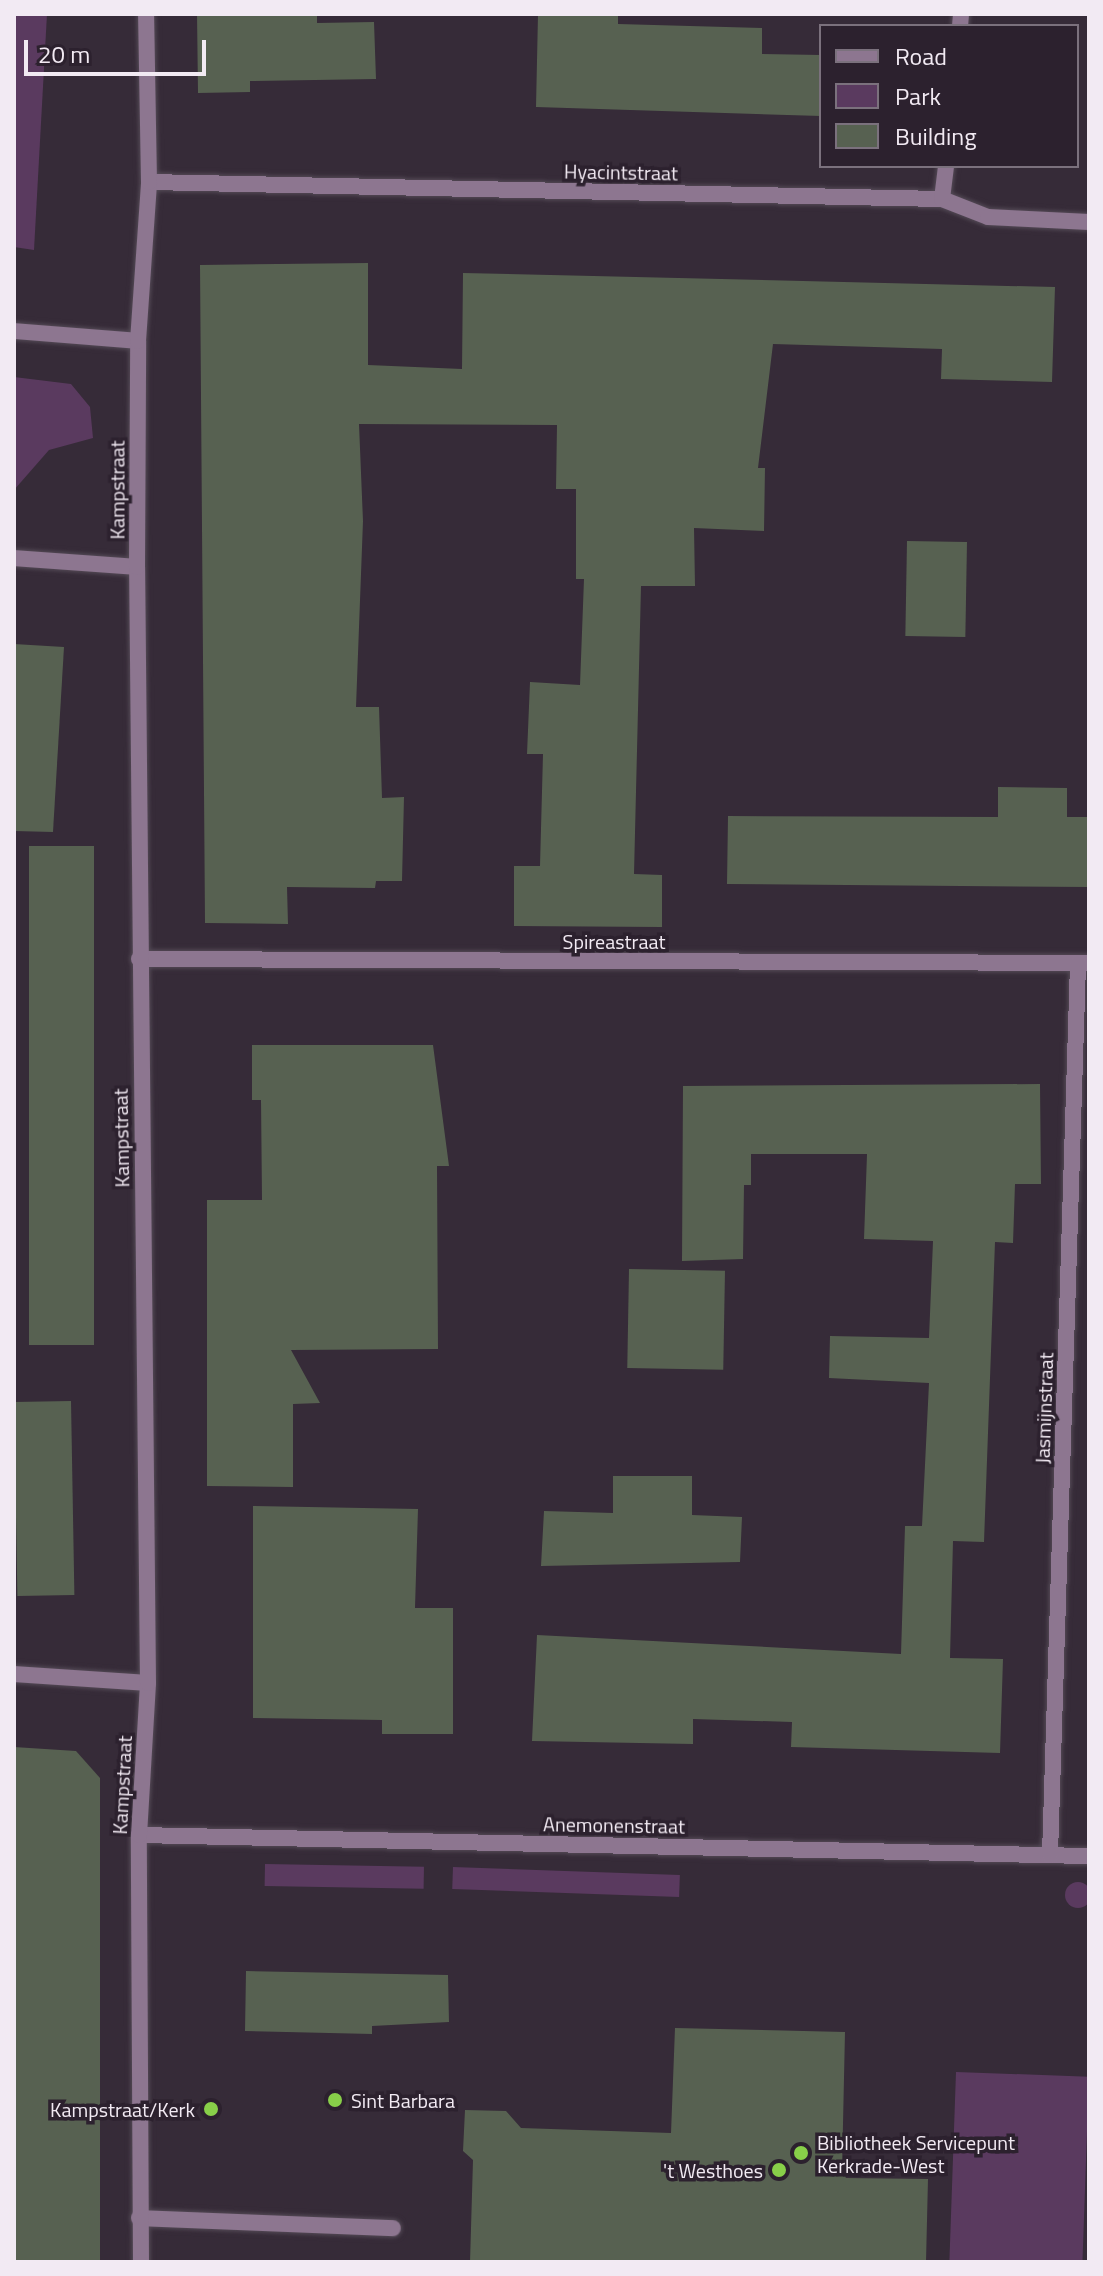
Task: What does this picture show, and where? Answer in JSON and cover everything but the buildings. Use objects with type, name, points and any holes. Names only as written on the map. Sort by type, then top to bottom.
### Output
[{"type":"street","name":"Kampstraat","points":[[141,2262],[139,1835],[148,1683],[137,567],[138,341],[149,182],[146,14]]},
{"type":"street","points":[[942,199],[946,168]]},
{"type":"street","name":"Hyacintstraat","points":[[149,182],[942,199],[988,217],[1089,222]]},
{"type":"street","points":[[14,331],[138,341]]},
{"type":"street","points":[[14,558],[137,567]]},
{"type":"street","name":"Spireastraat","points":[[139,959],[1084,963]]},
{"type":"street","name":"Jasmijnstraat","points":[[1050,1855],[1084,963]]},
{"type":"street","points":[[14,1674],[148,1683]]},
{"type":"street","name":"Anemonenstraat","points":[[139,1835],[1089,1856]]},
{"type":"street","points":[[139,2218],[393,2228]]},
{"type":"green space","points":[[14,14],[47,14],[34,250],[14,247]]},
{"type":"green space","points":[[14,377],[71,384],[90,407],[93,438],[49,450],[14,490]]},
{"type":"green space","points":[[265,1864],[424,1867],[424,1889],[265,1886]]},
{"type":"green space","points":[[453,1867],[680,1875],[679,1897],[452,1889]]},
{"type":"green space","points":[[1078,1882],[1088,1885],[1091,1895],[1088,1905],[1078,1908],[1068,1905],[1065,1895],[1068,1885]]},
{"type":"green space","points":[[956,2072],[1089,2077],[1082,2262],[949,2262]]},
{"type":"place","name":"Sint Barbara","points":[[335,2100]]},
{"type":"place","name":"Kampstraat/Kerk","points":[[211,2109]]},
{"type":"place","name":"Bibliotheek Servicepunt Kerkrade-West","points":[[801,2153]]},
{"type":"place","name":"'t Westhoes","points":[[779,2170]]}]
